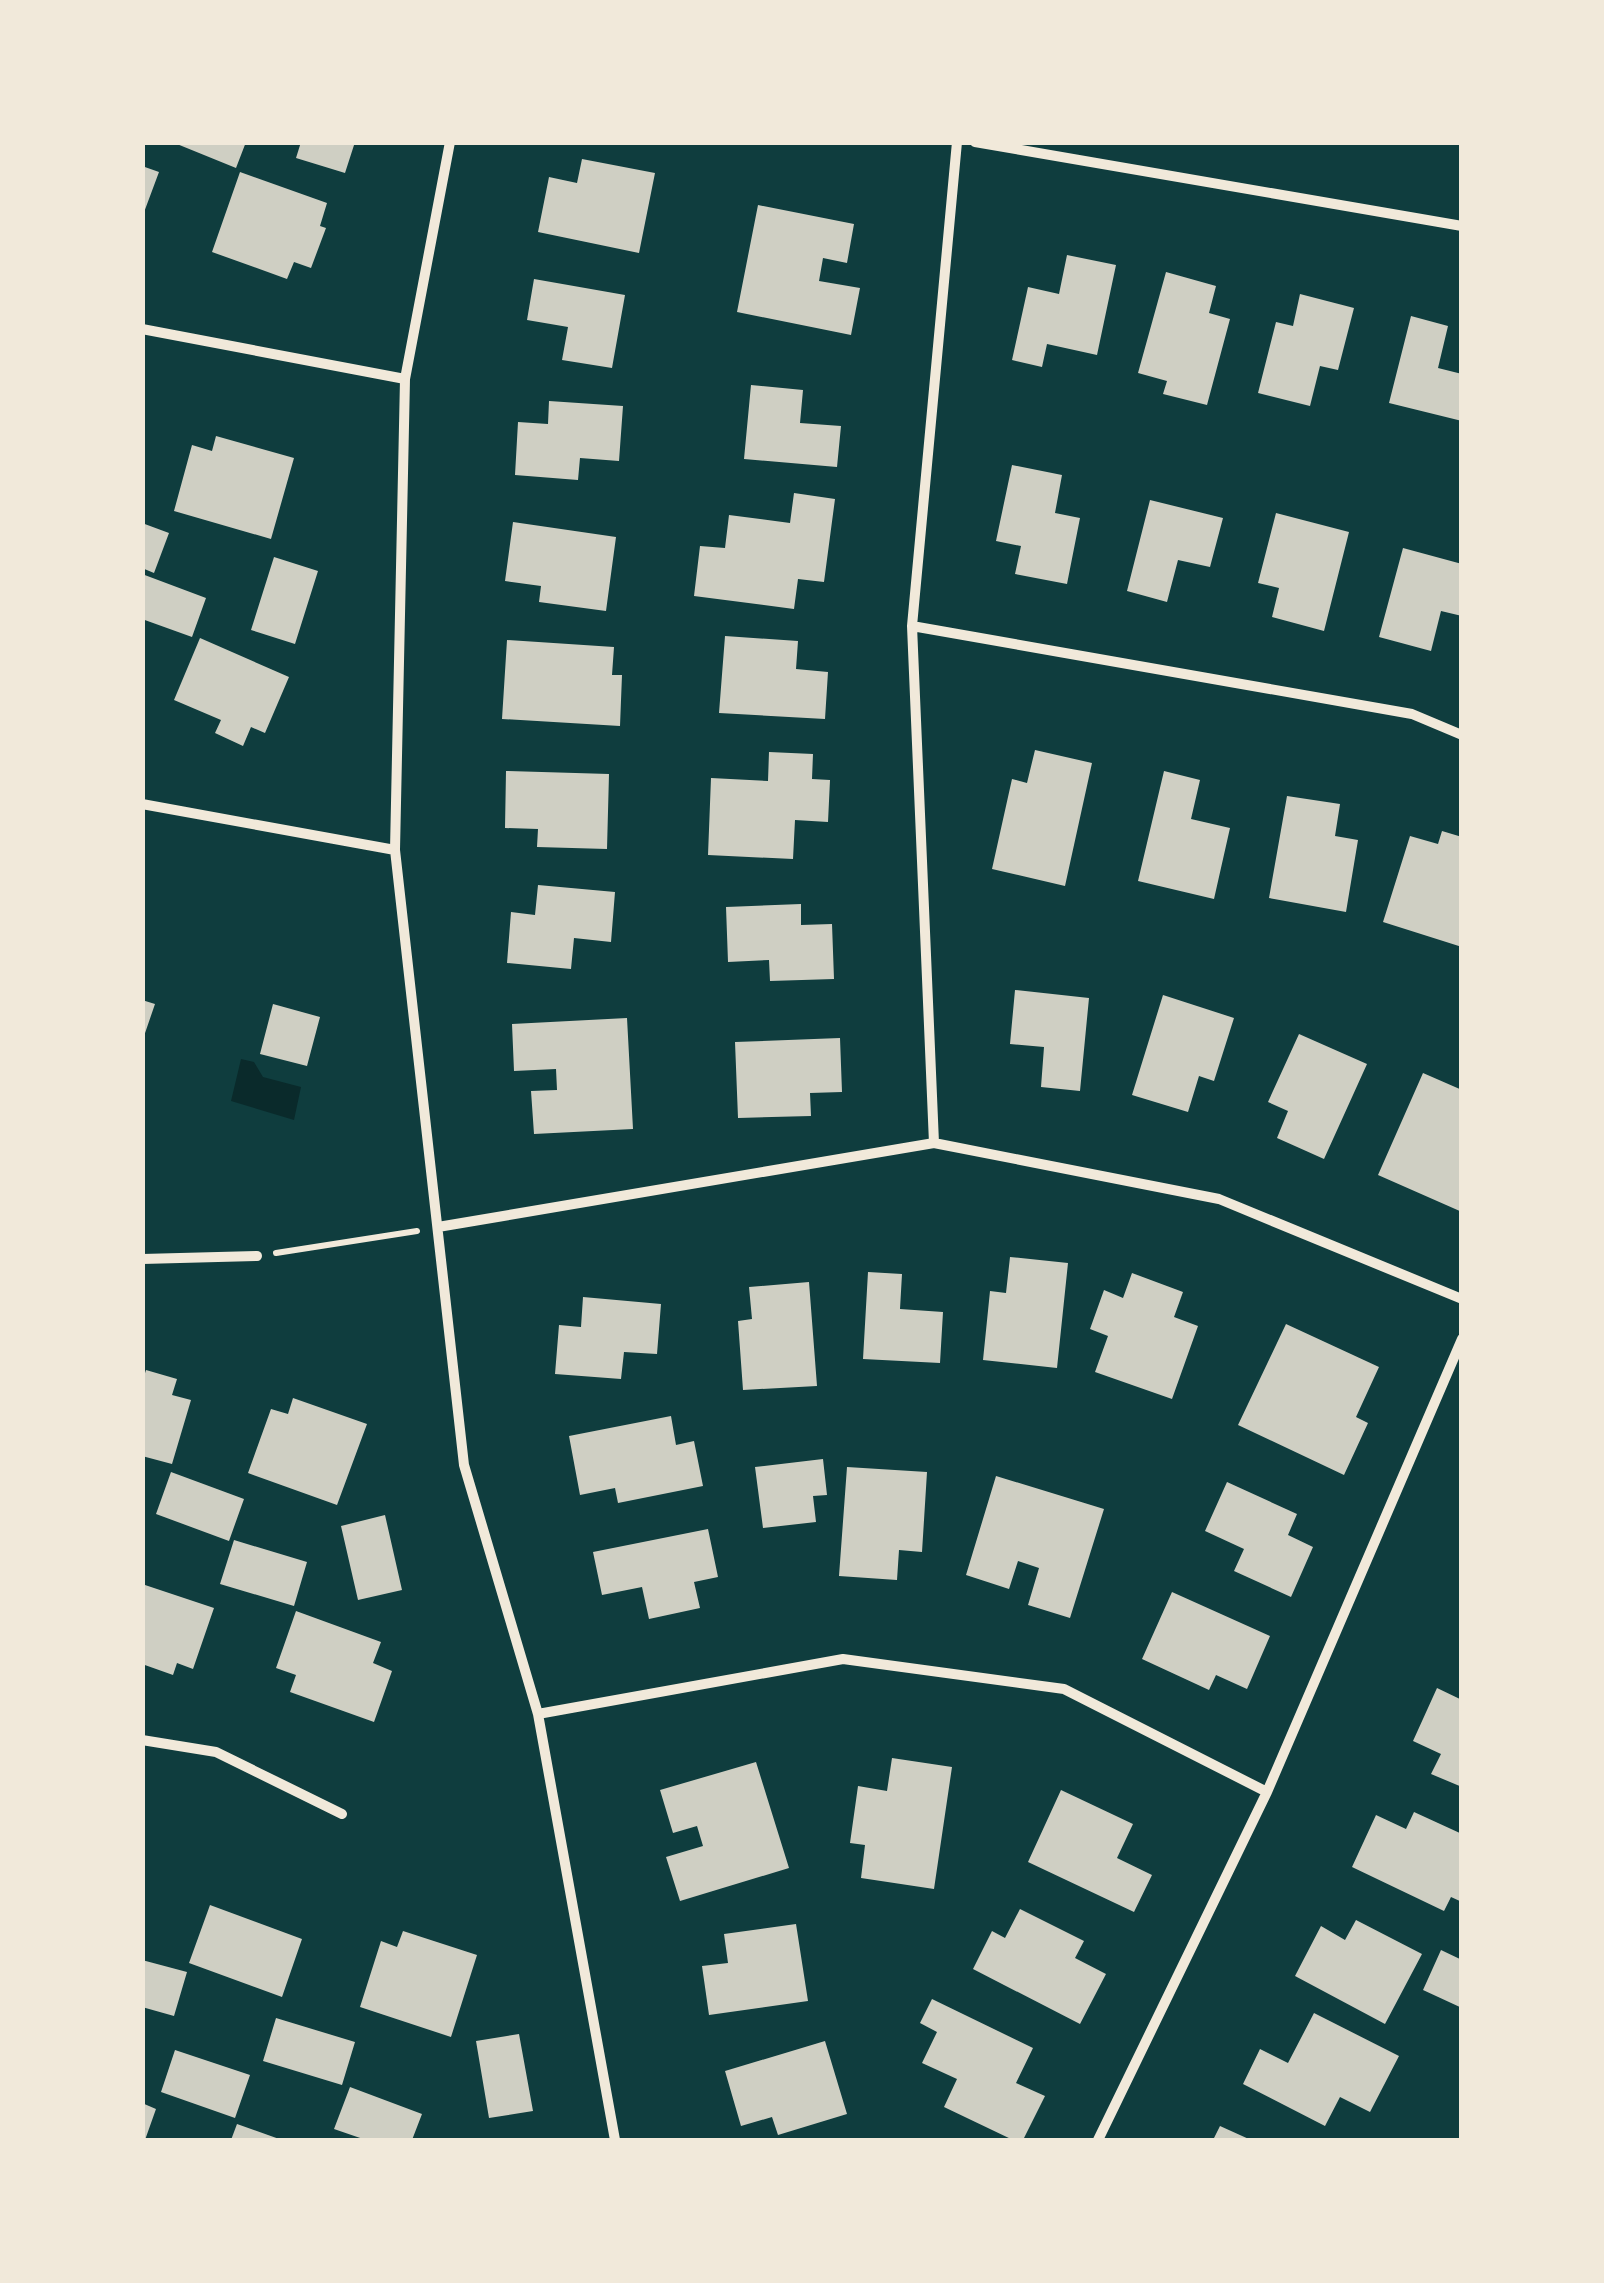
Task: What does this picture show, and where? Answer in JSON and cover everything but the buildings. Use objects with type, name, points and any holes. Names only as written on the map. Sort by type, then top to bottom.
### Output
[{"type":"street","points":[[450,142],[405,379],[395,850],[464,1464],[538,1714],[615,2140]]},
{"type":"street","points":[[934,1143],[912,626],[958,142]]},
{"type":"street","points":[[975,142],[1462,226]]},
{"type":"street","points":[[142,329],[405,379]]},
{"type":"street","points":[[912,626],[1412,714],[1462,734]]},
{"type":"street","points":[[142,804],[395,850]]},
{"type":"street","points":[[438,1227],[934,1143],[1219,1200],[1462,1300]]},
{"type":"street","points":[[142,1259],[258,1256]]},
{"type":"street","points":[[1098,2140],[1267,1792],[1462,1339]]},
{"type":"street","points":[[538,1714],[844,1659],[1064,1689],[1267,1792]]},
{"type":"street","points":[[142,1740],[216,1752],[342,1814]]},
{"type":"path","points":[[258,1256],[438,1227]]},
{"type":"water","points":[[241,1059],[254,1062],[263,1077],[301,1087],[294,1120],[231,1101]]}]
